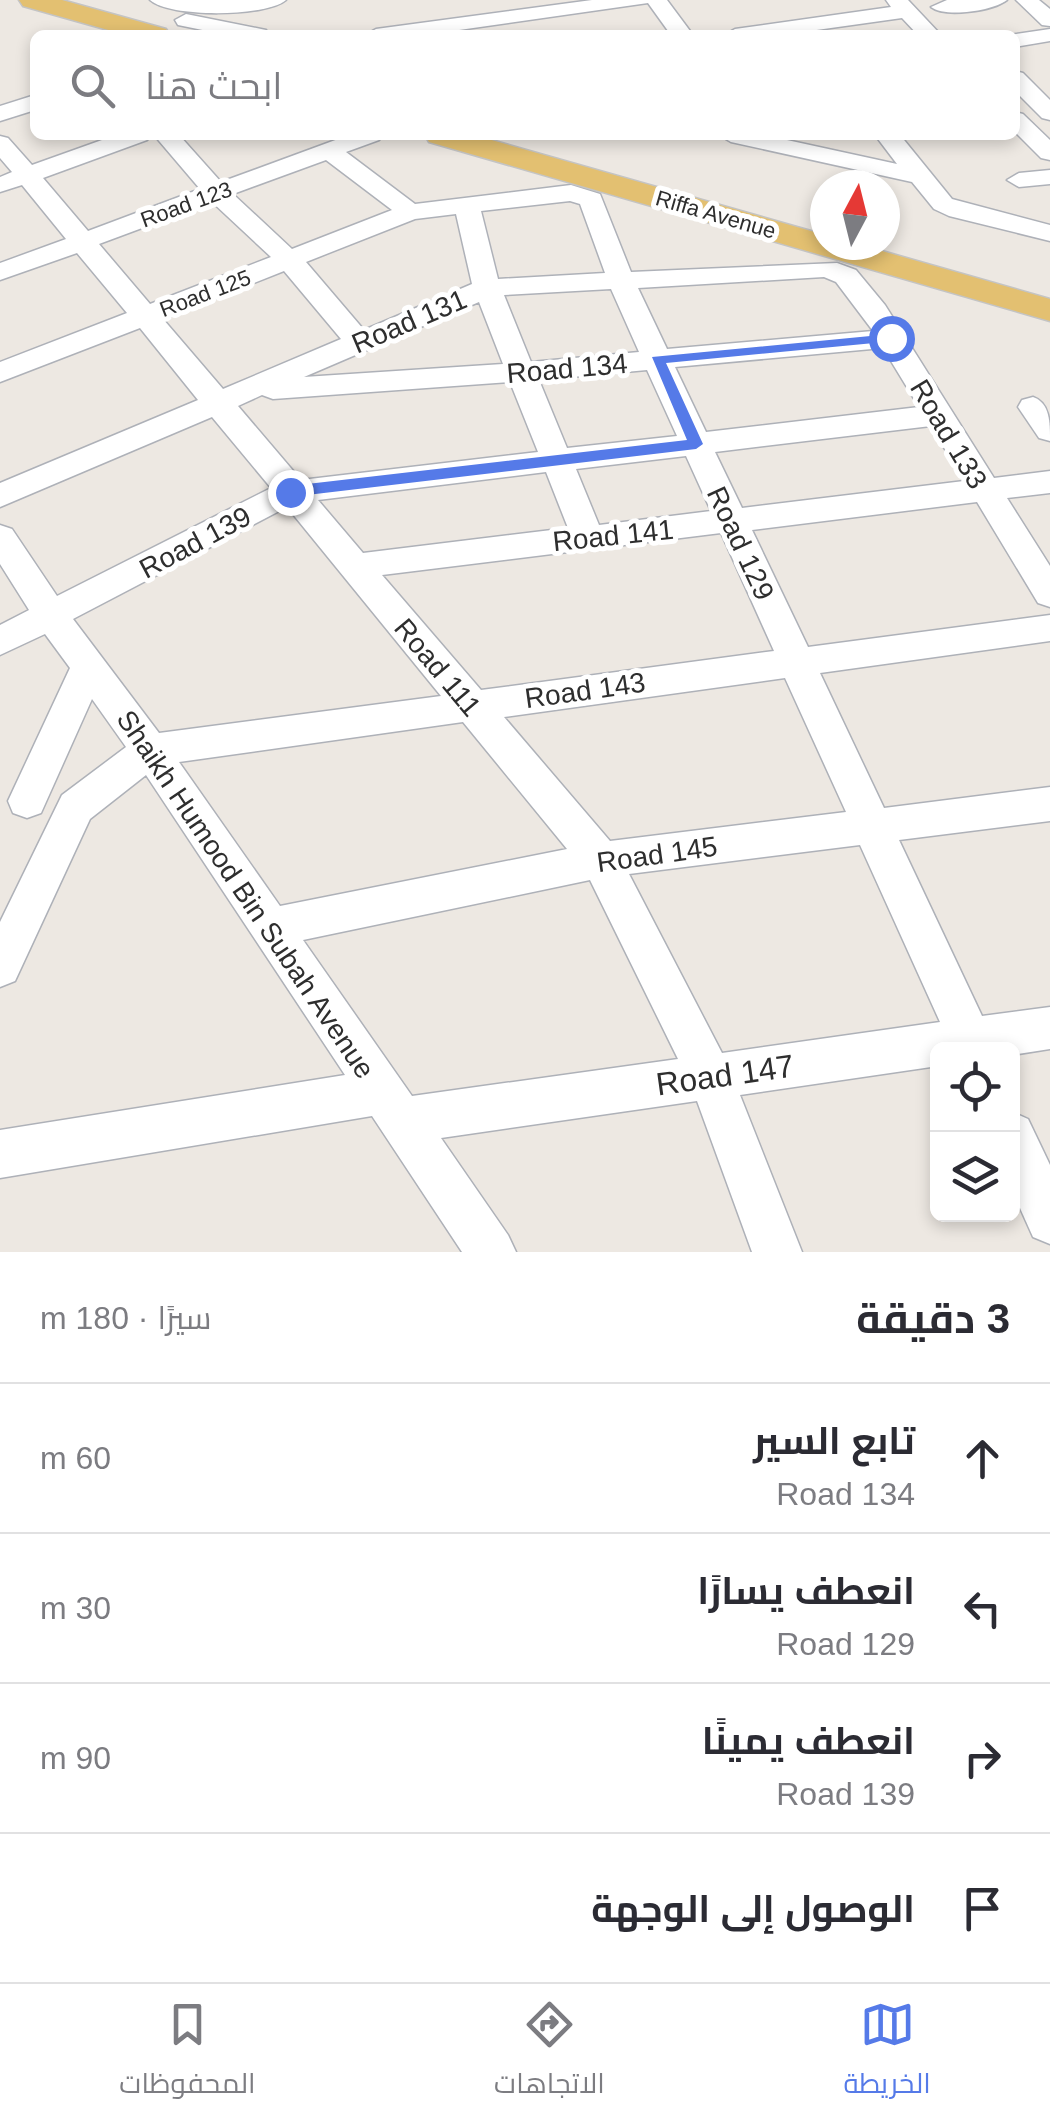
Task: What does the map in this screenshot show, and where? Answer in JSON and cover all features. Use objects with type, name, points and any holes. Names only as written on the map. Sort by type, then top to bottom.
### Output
[{"type":"main road","points":[[32,0],[138,30]]},
{"type":"main road","points":[[0,10],[70,30]]},
{"type":"main road","name":"Riffa Avenue","points":[[457,140],[1050,310]]},
{"type":"main road","name":"Riffa Avenue","points":[[530,140],[810,219]]},
{"type":"main road","points":[[900,244],[1050,286]]},
{"type":"street","points":[[160,0],[183,7],[208,8],[276,0]]},
{"type":"street","points":[[483,0],[501,27]]},
{"type":"street","points":[[388,30],[406,23],[501,27],[578,8],[638,0]]},
{"type":"street","points":[[656,0],[678,30]]},
{"type":"street","points":[[773,0],[799,30]]},
{"type":"street","points":[[937,4],[998,0]]},
{"type":"street","points":[[1026,0],[1050,20]]},
{"type":"street","points":[[937,4],[961,26]]},
{"type":"street","points":[[804,30],[902,5],[925,30]]},
{"type":"street","points":[[183,7],[179,14],[184,20],[233,30]]},
{"type":"street","points":[[578,8],[593,30]]},
{"type":"street","points":[[1020,39],[1050,35]]},
{"type":"street","points":[[1020,83],[1050,113]]},
{"type":"street","points":[[0,114],[30,104]]},
{"type":"street","points":[[1020,123],[1050,154]]},
{"type":"street","points":[[14,180],[125,140]]},
{"type":"street","points":[[170,140],[216,192],[290,261],[360,342]]},
{"type":"street","name":"Road 123","points":[[0,272],[358,140]]},
{"type":"street","points":[[754,140],[920,176]]},
{"type":"street","points":[[891,140],[943,204],[1050,233]]},
{"type":"street","name":"Road 111","points":[[0,143],[14,180],[83,242],[145,316],[230,397],[290,492],[601,860],[711,1078],[777,1252]]},
{"type":"street","points":[[329,151],[410,212]]},
{"type":"street","points":[[1019,180],[1050,176]]},
{"type":"street","name":"Road 129","points":[[410,212],[582,194],[591,200],[622,283],[972,1042]]},
{"type":"street","points":[[467,206],[487,288],[588,538]]},
{"type":"street","name":"Road 125","points":[[0,373],[410,212]]},
{"type":"street","name":"Road 131","points":[[0,496],[487,288],[622,283],[803,268],[827,269],[846,276]]},
{"type":"street","name":"Road 133","points":[[846,276],[876,311],[982,490],[1050,594]]},
{"type":"street","name":"Road 134","points":[[230,397],[891,338]]},
{"type":"street","name":"Road 139","points":[[0,642],[290,492],[940,415]]},
{"type":"street","name":"Road 141","points":[[355,566],[1050,482]]},
{"type":"street","name":"Shaikh Humood Bin Subah Avenue","points":[[0,537],[52,617],[150,750],[491,1252]]},
{"type":"street","name":"Road 143","points":[[0,967],[76,807],[150,750],[1050,628]]},
{"type":"street","points":[[76,807],[14,800],[89,666]]},
{"type":"street","name":"Road 145","points":[[268,928],[601,860],[1050,804]]},
{"type":"street","name":"Road 147","points":[[987,1042],[1050,1028]]},
{"type":"street","name":"Road 147","points":[[0,1154],[391,1106],[711,1078],[930,1050]]},
{"type":"street","points":[[1020,1152],[1050,1220]]},
{"type":"route","points":[[290,492],[696,444],[657,360],[891,338]]}]
